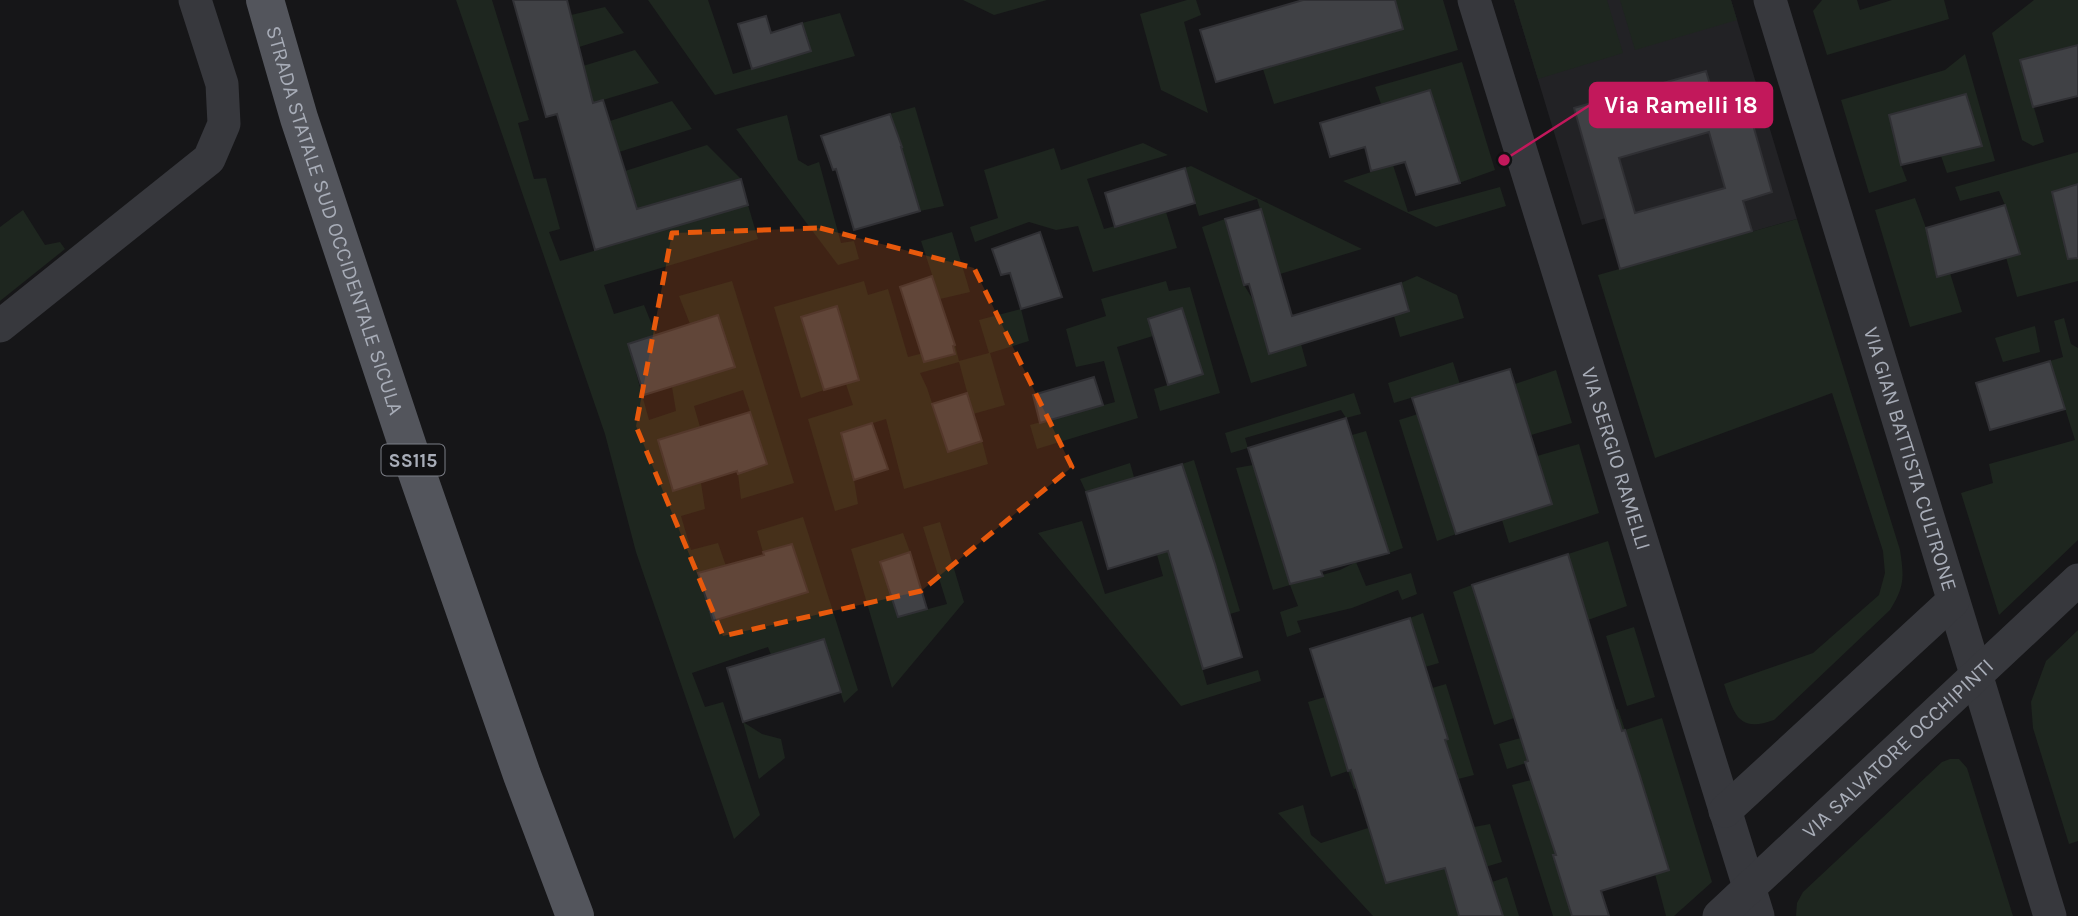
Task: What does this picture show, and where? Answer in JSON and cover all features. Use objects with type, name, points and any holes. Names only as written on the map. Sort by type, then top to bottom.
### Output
[{"type":"main road","name":"STRADA STATALE SUD OCCIDENTALE SICULA","points":[[265,0],[299,118],[408,447],[522,775],[575,916]]},
{"type":"street","points":[[0,326],[209,159],[224,124],[222,85],[195,0]]},
{"type":"street","name":"VIA SERGIO RAMELLI","points":[[1474,0],[1754,902]]},
{"type":"street","name":"VIA GIAN BATTISTA CULTRONE","points":[[1770,0],[2050,916]]},
{"type":"street","name":"VIA SALVATORE OCCHIPINTI","points":[[1719,916],[1754,902],[1976,676],[2078,580]]},
{"type":"street","points":[[1725,811],[1953,601]]},
{"type":"highlighted area","points":[[820,228],[974,268],[1072,467],[921,591],[723,636],[636,426],[672,233]]},
{"type":"shaded area","points":[[456,0],[492,0],[529,120],[518,123],[534,179],[546,178],[560,229],[549,232],[560,261],[748,205],[758,239],[604,285],[614,314],[644,305],[656,335],[628,344],[649,420],[676,411],[672,387],[735,367],[718,315],[690,324],[679,296],[732,281],[794,483],[741,499],[738,474],[767,464],[743,390],[694,406],[700,427],[658,440],[673,491],[701,483],[705,509],[681,516],[691,550],[718,543],[726,566],[698,573],[713,621],[808,592],[792,544],[763,552],[757,531],[803,517],[858,690],[844,703],[823,639],[771,655],[768,647],[692,673],[705,707],[723,702],[760,815],[734,839],[636,552],[605,434]]},
{"type":"shaded area","points":[[648,0],[708,0],[733,74],[810,51],[802,23],[840,13],[855,56],[715,95]]},
{"type":"shaded area","points":[[963,0],[1047,0],[994,15]]},
{"type":"shaded area","points":[[1187,0],[1196,0],[1201,15],[1184,22],[1208,113],[1161,90],[1140,14]]},
{"type":"shaded area","points":[[1395,0],[1443,0],[1458,50],[1274,104],[1263,69],[1403,29]]},
{"type":"shaded area","points":[[1514,0],[1731,0],[1797,219],[1620,269],[1606,218],[1582,225]]},
{"type":"shaded area","points":[[1514,0],[1607,0],[1623,53],[1538,79]]},
{"type":"shaded area","points":[[1620,0],[1731,0],[1737,20],[1635,50]]},
{"type":"shaded area","points":[[1822,0],[1857,0],[1860,10],[1892,0],[1944,0],[1949,19],[1827,55],[1813,11]]},
{"type":"shaded area","points":[[2034,0],[2078,0],[2078,45],[2020,60],[2044,142],[2033,146],[2022,140],[1992,33]]},
{"type":"shaded area","points":[[605,7],[624,33],[579,47],[571,15]]},
{"type":"shaded area","points":[[635,50],[659,83],[593,103],[583,66]]},
{"type":"shaded area","points":[[1965,54],[1995,161],[1947,173],[1941,156],[1982,146],[1966,94],[1889,115],[1907,181],[1869,193],[1841,100],[1945,70]]},
{"type":"shaded area","points":[[1462,62],[1495,170],[1459,183],[1430,90],[1381,104],[1375,87]]},
{"type":"shaded area","points":[[672,101],[692,129],[619,152],[610,121]]},
{"type":"shaded area","points":[[915,107],[944,206],[920,211],[910,178],[875,156],[902,147],[890,114]]},
{"type":"shaded area","points":[[787,115],[798,160],[808,166],[819,162],[841,243],[854,241],[859,259],[838,265],[736,129]]},
{"type":"shaded area","points":[[1143,143],[1168,155],[1087,179],[1104,229],[1166,212],[1177,248],[1093,272],[1078,226],[1056,230],[1029,222],[975,242],[970,227],[998,218],[984,170],[1054,148],[1061,170]]},
{"type":"shaded area","points":[[707,145],[741,179],[637,209],[625,171]]},
{"type":"shaded area","points":[[2078,152],[2078,184],[2052,192],[2078,241],[2078,281],[2017,297],[2006,257],[2005,205],[1999,191],[1960,201],[1955,187]]},
{"type":"shaded area","points":[[1393,165],[1408,212],[1500,187],[1506,206],[1436,227],[1343,181]]},
{"type":"shaded area","points":[[1191,166],[1362,249],[1280,274],[1257,199],[1199,216],[1185,168]]},
{"type":"shaded area","points":[[1915,198],[1926,228],[1937,276],[1950,273],[1962,312],[1910,327],[1875,210]]},
{"type":"shaded area","points":[[23,210],[45,245],[60,242],[65,249],[0,301],[0,227]]},
{"type":"shaded area","points":[[1225,219],[1244,285],[1255,303],[1269,354],[1301,344],[1307,366],[1251,383],[1202,227]]},
{"type":"shaded area","points":[[1797,219],[1900,550],[1902,581],[1890,610],[1774,720],[1752,724],[1739,718],[1724,684],[1813,653],[1879,595],[1885,573],[1883,551],[1832,393],[1655,458],[1598,275]]},
{"type":"shaded area","points":[[952,232],[970,292],[940,299],[921,241]]},
{"type":"shaded area","points":[[1417,276],[1457,295],[1464,318],[1400,337],[1394,316],[1409,311],[1401,283]]},
{"type":"shaded area","points":[[864,281],[868,295],[888,289],[908,357],[955,345],[959,361],[989,353],[979,320],[1021,309],[1029,341],[990,353],[1005,405],[973,414],[959,362],[920,373],[948,451],[982,441],[988,464],[904,489],[886,419],[841,433],[858,504],[835,511],[808,419],[853,405],[846,384],[859,380],[837,306],[801,317],[824,390],[801,398],[774,307]]},
{"type":"shaded area","points":[[1166,281],[1169,291],[1190,287],[1220,393],[1160,411],[1154,389],[1203,374],[1182,308],[1148,319],[1153,336],[1117,347],[1138,418],[1037,449],[1030,425],[1115,402],[1104,361],[1076,367],[1066,329],[1106,316],[1101,299]]},
{"type":"shaded area","points":[[2064,318],[2071,344],[2078,348],[2078,540],[1999,615],[1961,493],[1993,483],[1989,464],[2075,440],[2050,361],[2063,357],[2054,321]]},
{"type":"shaded area","points":[[2035,326],[2040,352],[2003,362],[1995,338]]},
{"type":"shaded area","points":[[1453,362],[1470,417],[1458,422],[1447,387],[1394,403],[1388,383]]},
{"type":"shaded area","points":[[1556,370],[1572,423],[1531,435],[1515,384]]},
{"type":"shaded area","points":[[1354,393],[1361,414],[1346,418],[1341,410],[1245,438],[1248,448],[1231,453],[1225,433]]},
{"type":"shaded area","points":[[1418,414],[1456,534],[1437,541],[1399,420]]},
{"type":"shaded area","points":[[1366,431],[1403,548],[1389,553],[1352,435]]},
{"type":"shaded area","points":[[1579,444],[1599,513],[1509,543],[1502,520],[1552,504],[1537,456]]},
{"type":"shaded area","points":[[1194,460],[1240,611],[1230,614],[1220,582],[1181,594],[1207,685],[1258,670],[1261,681],[1181,706],[1038,533],[1082,521],[1105,594],[1163,576],[1147,518],[1171,550],[1207,540],[1182,464]]},
{"type":"shaded area","points":[[1130,463],[1145,516],[1133,522],[1120,482],[1086,492],[1080,479]]},
{"type":"shaded area","points":[[1253,465],[1290,584],[1340,570],[1356,562],[1366,586],[1411,573],[1417,594],[1402,600],[1398,590],[1352,608],[1297,621],[1301,632],[1287,637],[1280,612],[1298,606],[1290,585],[1273,590],[1236,468]]},
{"type":"shaded area","points":[[940,522],[964,602],[892,688],[851,549],[903,533],[910,552],[880,563],[898,617],[947,604],[923,527]]},
{"type":"shaded area","points":[[1608,541],[1627,606],[1588,620],[1568,554]]},
{"type":"shaded area","points":[[1472,585],[1514,718],[1494,725],[1453,592]]},
{"type":"shaded area","points":[[1423,613],[1439,663],[1425,667],[1410,618]]},
{"type":"shaded area","points":[[1634,627],[1655,697],[1627,706],[1606,636]]},
{"type":"shaded area","points":[[2078,630],[2078,841],[2069,844],[2033,728],[2031,702],[2046,661]]},
{"type":"shaded area","points":[[1446,684],[1474,775],[1458,779],[1457,772],[1408,788],[1390,778],[1354,789],[1348,771],[1331,777],[1308,702],[1325,697],[1348,770],[1448,739],[1432,688]]},
{"type":"shaded area","points":[[1618,709],[1625,730],[1662,718],[1712,882],[1674,916],[1666,916],[1655,874],[1669,870],[1625,731],[1573,747],[1566,725]]},
{"type":"shaded area","points":[[743,722],[762,734],[781,739],[785,758],[759,779]]},
{"type":"shaded area","points":[[1549,730],[1557,753],[1507,769],[1499,744]]},
{"type":"shaded area","points":[[1959,759],[1967,768],[2013,916],[1796,916],[1797,903],[1803,892],[1942,762]]},
{"type":"shaded area","points":[[1531,780],[1548,832],[1579,824],[1587,845],[1553,856],[1572,916],[1553,916],[1512,785]]},
{"type":"shaded area","points":[[1303,805],[1311,835],[1321,843],[1368,828],[1386,883],[1483,854],[1474,827],[1490,824],[1502,862],[1448,878],[1459,916],[1373,916],[1278,813]]},
{"type":"shaded area","points":[[1507,877],[1519,916],[1503,916],[1492,882]]},
{"type":"building","points":[[513,0],[567,0],[593,103],[603,100],[637,209],[741,179],[748,205],[595,250],[557,114],[546,117]]},
{"type":"building","points":[[1303,0],[1395,0],[1403,29],[1216,82],[1200,30]]},
{"type":"building","points":[[766,16],[771,33],[802,23],[811,51],[752,69],[738,24]]},
{"type":"building","points":[[2078,45],[2078,96],[2033,107],[2020,60]]},
{"type":"building","points":[[1706,71],[1717,108],[1746,100],[1772,192],[1743,201],[1752,231],[1620,269],[1574,108]],"holes":[[[1709,132],[1725,188],[1635,213],[1619,158]]]},
{"type":"building","points":[[1430,90],[1460,183],[1416,195],[1405,162],[1371,171],[1365,147],[1330,157],[1320,123]]},
{"type":"building","points":[[1966,94],[1982,146],[1901,165],[1889,115]]},
{"type":"building","points":[[890,114],[920,211],[854,230],[836,169],[833,170],[821,136]]},
{"type":"building","points":[[1185,168],[1195,203],[1115,227],[1105,193]]},
{"type":"building","points":[[2078,184],[2078,258],[2068,259],[2052,192]]},
{"type":"building","points":[[2005,205],[2020,254],[1937,277],[1926,228]]},
{"type":"building","points":[[1261,209],[1292,316],[1401,283],[1409,311],[1269,354],[1249,284],[1244,285],[1225,219]]},
{"type":"building","points":[[1040,232],[1062,297],[1021,309],[1010,273],[1001,275],[992,249]]},
{"type":"building","points":[[932,276],[955,345],[955,354],[924,362],[900,287]]},
{"type":"building","points":[[837,306],[859,380],[824,390],[801,317]]},
{"type":"building","points":[[1182,308],[1203,374],[1168,385],[1148,319]]},
{"type":"building","points":[[718,315],[735,367],[644,395],[628,344]]},
{"type":"building","points":[[2050,361],[2065,409],[1990,430],[1976,383]]},
{"type":"building","points":[[1510,369],[1552,504],[1456,534],[1412,398]]},
{"type":"building","points":[[1094,377],[1103,405],[1040,423],[1033,395]]},
{"type":"building","points":[[967,393],[982,441],[948,452],[932,404]]},
{"type":"building","points":[[750,412],[767,464],[673,491],[658,440]]},
{"type":"building","points":[[1346,418],[1389,553],[1321,571],[1323,576],[1290,584],[1248,448]]},
{"type":"building","points":[[872,423],[888,469],[854,480],[841,433]]},
{"type":"building","points":[[1182,464],[1242,657],[1203,669],[1168,551],[1108,569],[1086,492]]},
{"type":"building","points":[[792,544],[808,592],[713,621],[698,573],[764,555],[763,552]]},
{"type":"building","points":[[910,552],[927,609],[898,617],[880,562]]},
{"type":"building","points":[[1568,554],[1622,731],[1625,730],[1669,870],[1601,891],[1609,916],[1572,916],[1553,855],[1556,855],[1525,762],[1528,761],[1472,585]]},
{"type":"building","points":[[1410,618],[1448,739],[1445,740],[1503,916],[1459,916],[1445,868],[1386,883],[1351,770],[1348,771],[1310,649]]},
{"type":"building","points":[[824,639],[841,692],[743,722],[727,668]]},
{"type":"place","name":"Via Ramelli 18","points":[[1504,160]]}]
